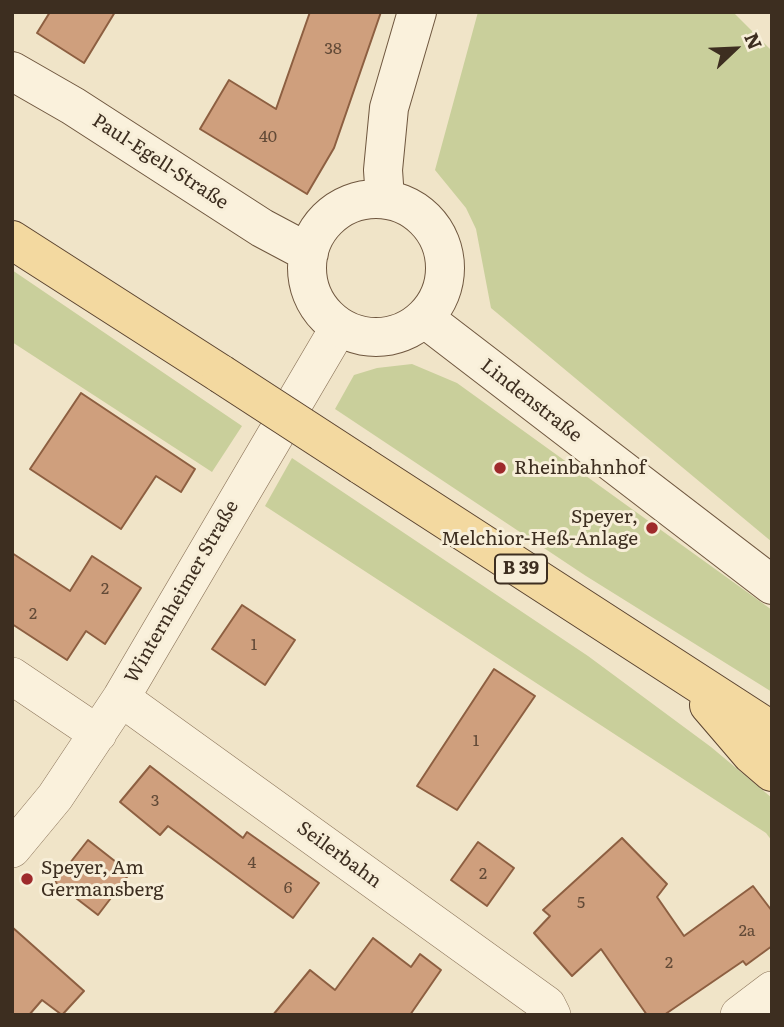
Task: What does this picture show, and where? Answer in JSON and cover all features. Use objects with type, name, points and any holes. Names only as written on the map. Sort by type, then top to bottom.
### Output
[{"type":"main road","name":"B 39","points":[[12,240],[772,732]]},
{"type":"main road","points":[[680,672],[751,754],[772,772]]},
{"type":"street","points":[[385,200],[383,170],[389,108],[417,12]]},
{"type":"street","name":"Paul-Egell-Straße","points":[[12,71],[73,106],[262,228],[309,253]]},
{"type":"street","points":[[364,200],[385,200],[409,207],[429,224],[442,246],[445,272],[439,297],[424,318],[405,331],[383,337],[360,336],[339,327],[319,307],[308,281],[309,253],[316,234],[328,218],[345,206],[364,200]]},
{"type":"street","name":"Lindenstraße","points":[[424,318],[772,585]]},
{"type":"street","name":"Winternheimer Straße","points":[[12,849],[55,797],[121,698],[339,327]]},
{"type":"street","points":[[12,676],[98,734]]},
{"type":"street","name":"Seilerbahn","points":[[121,698],[547,1005],[552,1015]]},
{"type":"street","points":[[739,1015],[772,990]]},
{"type":"green space","points":[[478,12],[733,12],[772,51],[772,542],[491,308],[476,229],[466,208],[435,170]]},
{"type":"green space","points":[[12,270],[242,426],[212,472],[12,342]]},
{"type":"green space","points":[[412,364],[457,383],[772,610],[772,692],[586,576],[335,409],[354,375],[377,368]]},
{"type":"green space","points":[[292,458],[588,656],[711,747],[772,798],[772,841],[766,833],[265,506]]},
{"type":"building","points":[[50,12],[115,12],[84,63],[37,33]]},
{"type":"building","points":[[310,12],[381,12],[334,148],[307,194],[200,129],[229,80],[276,109]]},
{"type":"building","points":[[81,393],[195,469],[181,492],[156,476],[121,529],[30,469]]},
{"type":"building","points":[[12,553],[70,591],[92,556],[141,588],[105,644],[86,631],[67,660],[12,624]]},
{"type":"building","points":[[242,605],[295,640],[265,685],[212,649]]},
{"type":"building","points":[[494,669],[535,696],[457,810],[417,786]]},
{"type":"building","points":[[150,766],[243,838],[247,832],[319,883],[293,918],[168,826],[160,835],[120,802]]},
{"type":"building","points":[[622,838],[667,884],[657,897],[684,936],[753,886],[772,911],[772,946],[746,965],[743,961],[664,1015],[647,1015],[601,949],[572,976],[534,933],[550,916],[543,910]]},
{"type":"building","points":[[88,840],[130,873],[98,915],[55,882]]},
{"type":"building","points":[[478,842],[514,868],[487,906],[451,880]]},
{"type":"building","points":[[12,927],[84,991],[62,1015],[42,1000],[29,1015],[12,1015]]},
{"type":"building","points":[[373,938],[411,967],[420,954],[441,970],[410,1015],[273,1015],[310,970],[335,990]]},
{"type":"place","name":"Rheinbahnhof","points":[[500,468]]},
{"type":"place","name":"Speyer, Melchior-Heß-Anlage","points":[[652,528]]},
{"type":"place","name":"Speyer, Am Germansberg","points":[[27,879]]}]
